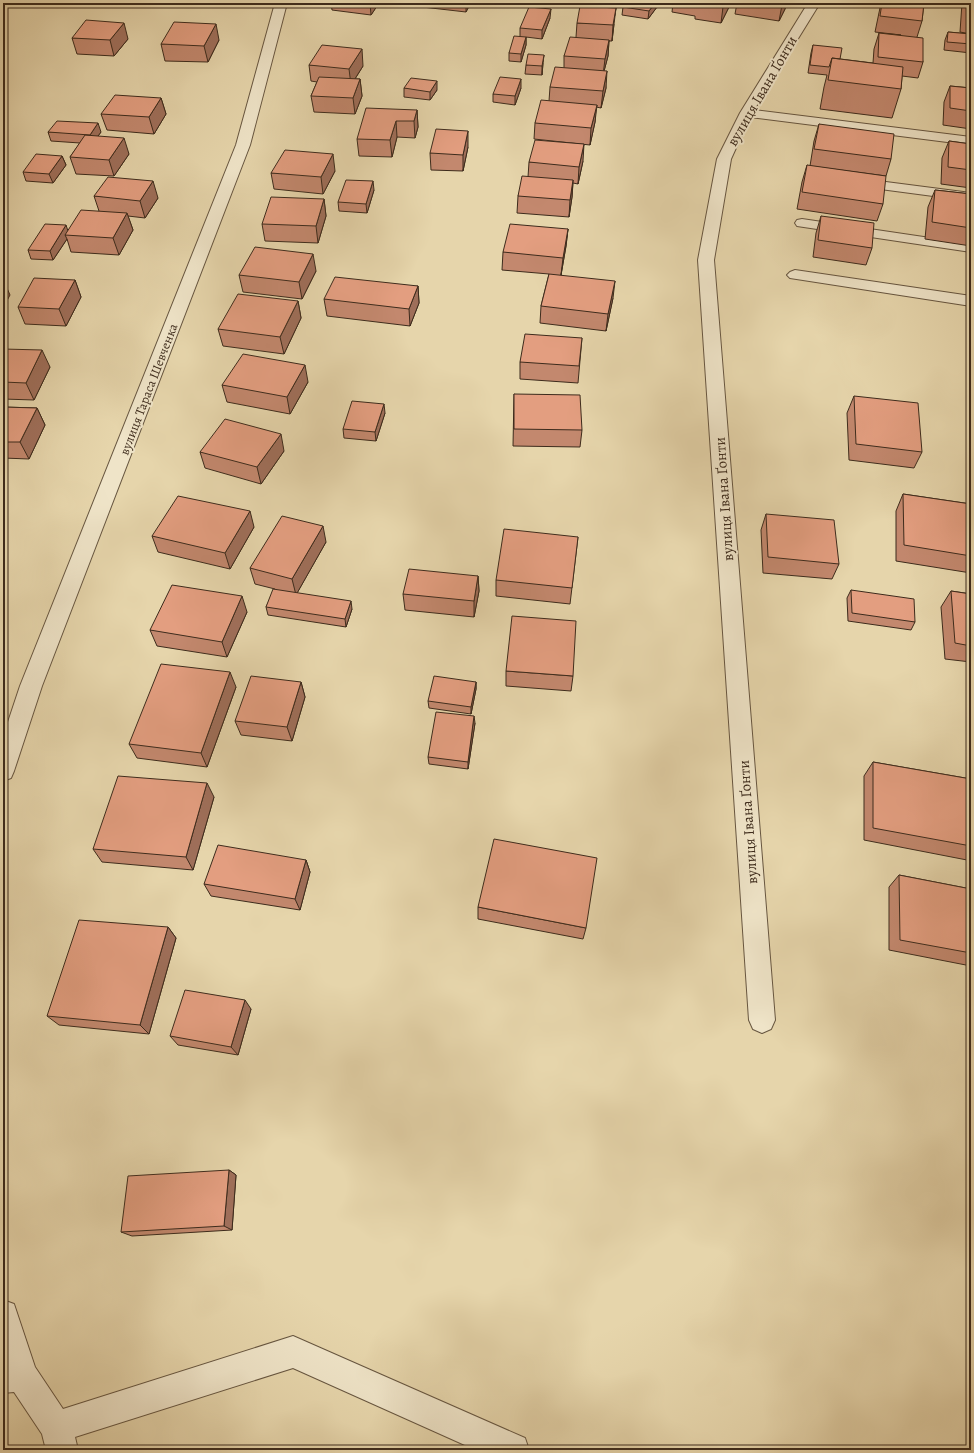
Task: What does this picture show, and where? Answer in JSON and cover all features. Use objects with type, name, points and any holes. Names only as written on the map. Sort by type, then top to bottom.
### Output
[{"type":"street","name":"вулиця Тараса Шевченка","points":[[3,771],[31,686],[244,145],[263,67],[281,3]]},
{"type":"street","name":"вулиця Івана Ґонти","points":[[762,1020],[706,260],[724,159],[746,113],[814,3]]},
{"type":"street","points":[[746,113],[971,141]]},
{"type":"street","points":[[841,180],[971,197]]},
{"type":"street","points":[[802,223],[971,248]]},
{"type":"street","points":[[795,275],[971,301]]},
{"type":"street","points":[[3,1315],[12,1376],[59,1438],[293,1352],[513,1450]]},
{"type":"building","points":[[626,3],[655,3],[649,11],[623,7]]},
{"type":"building","points":[[697,3],[726,3],[723,7]]},
{"type":"building","points":[[768,3],[784,3],[782,5]]},
{"type":"building","points":[[882,3],[924,3],[922,21],[880,16]]},
{"type":"building","points":[[969,3],[971,3],[971,10],[968,10]]},
{"type":"building","points":[[580,6],[616,8],[613,25],[577,23]]},
{"type":"building","points":[[529,7],[551,9],[542,30],[520,28]]},
{"type":"building","points":[[86,20],[124,23],[110,40],[72,38]]},
{"type":"building","points":[[174,22],[216,24],[204,46],[161,44]]},
{"type":"building","points":[[948,32],[971,34],[971,44],[947,42]]},
{"type":"building","points":[[879,33],[923,38],[923,62],[878,57]]},
{"type":"building","points":[[514,36],[526,37],[521,54],[509,53]]},
{"type":"building","points":[[570,37],[609,40],[605,59],[564,56]]},
{"type":"building","points":[[322,45],[362,49],[349,69],[309,65]]},
{"type":"building","points":[[813,45],[842,48],[840,59],[832,58],[829,67],[810,65]]},
{"type":"building","points":[[528,54],[544,55],[542,66],[526,65]]},
{"type":"building","points":[[832,58],[903,67],[901,89],[828,80]]},
{"type":"building","points":[[555,67],[607,71],[603,91],[550,87]]},
{"type":"building","points":[[319,77],[360,79],[353,98],[311,96]]},
{"type":"building","points":[[500,77],[521,79],[515,96],[493,94]]},
{"type":"building","points":[[411,78],[437,81],[430,92],[404,88]]},
{"type":"building","points":[[950,86],[971,88],[971,111],[950,108]]},
{"type":"building","points":[[115,95],[161,98],[149,117],[101,114]]},
{"type":"building","points":[[541,100],[597,105],[591,128],[535,123]]},
{"type":"building","points":[[366,108],[417,110],[414,121],[396,121],[390,140],[357,139]]},
{"type":"building","points":[[57,121],[98,123],[90,135],[48,132]]},
{"type":"building","points":[[819,124],[894,134],[891,159],[814,149]]},
{"type":"building","points":[[436,129],[468,131],[463,155],[430,153]]},
{"type":"building","points":[[85,135],[124,138],[109,160],[70,157]]},
{"type":"building","points":[[535,140],[584,144],[579,167],[529,162]]},
{"type":"building","points":[[949,141],[971,144],[971,170],[948,167]]},
{"type":"building","points":[[285,150],[333,154],[321,177],[271,173]]},
{"type":"building","points":[[36,154],[62,156],[49,174],[23,172]]},
{"type":"building","points":[[807,165],[886,176],[883,204],[802,192]]},
{"type":"building","points":[[522,176],[573,180],[570,200],[518,196]]},
{"type":"building","points":[[108,177],[153,181],[140,201],[94,196]]},
{"type":"building","points":[[346,180],[373,181],[366,204],[338,202]]},
{"type":"building","points":[[935,190],[971,194],[971,228],[932,222]]},
{"type":"building","points":[[271,197],[324,199],[316,226],[262,224]]},
{"type":"building","points":[[81,210],[127,213],[113,238],[65,235]]},
{"type":"building","points":[[821,216],[874,223],[872,248],[818,240]]},
{"type":"building","points":[[45,224],[66,225],[50,251],[28,250]]},
{"type":"building","points":[[510,224],[568,229],[563,258],[503,252]]},
{"type":"building","points":[[255,247],[313,254],[299,282],[239,275]]},
{"type":"building","points":[[549,274],[615,281],[608,314],[541,306]]},
{"type":"building","points":[[335,277],[418,286],[409,309],[324,299]]},
{"type":"building","points":[[34,278],[75,280],[59,309],[18,307]]},
{"type":"building","points":[[238,294],[298,301],[280,337],[218,329]]},
{"type":"building","points":[[525,334],[582,338],[579,366],[520,362]]},
{"type":"building","points":[[3,349],[42,350],[26,383],[3,382]]},
{"type":"building","points":[[243,354],[305,365],[287,397],[222,385]]},
{"type":"building","points":[[514,394],[580,395],[582,430],[514,429]]},
{"type":"building","points":[[854,396],[918,403],[922,452],[856,444]]},
{"type":"building","points":[[352,401],[384,404],[375,432],[343,429]]},
{"type":"building","points":[[3,407],[37,408],[20,442],[3,442]]},
{"type":"building","points":[[225,419],[281,434],[257,467],[200,452]]},
{"type":"building","points":[[903,494],[971,504],[971,556],[904,545]]},
{"type":"building","points":[[178,496],[250,511],[225,553],[152,536]]},
{"type":"building","points":[[766,514],[834,520],[839,564],[768,557]]},
{"type":"building","points":[[282,516],[323,526],[292,579],[250,568]]},
{"type":"building","points":[[504,529],[578,537],[572,588],[496,580]]},
{"type":"building","points":[[409,569],[478,576],[474,601],[403,594]]},
{"type":"building","points":[[172,585],[242,596],[222,642],[150,630]]},
{"type":"building","points":[[273,589],[351,601],[345,619],[266,607]]},
{"type":"building","points":[[851,590],[914,599],[915,622],[852,613]]},
{"type":"building","points":[[951,591],[971,594],[971,646],[955,643]]},
{"type":"building","points":[[512,616],[576,621],[573,676],[506,671]]},
{"type":"building","points":[[161,664],[230,672],[201,753],[129,744]]},
{"type":"building","points":[[251,676],[301,682],[287,727],[235,721]]},
{"type":"building","points":[[434,676],[476,682],[471,707],[428,701]]},
{"type":"building","points":[[436,712],[474,716],[468,762],[428,757]]},
{"type":"building","points":[[873,762],[971,779],[971,846],[873,828]]},
{"type":"building","points":[[118,776],[207,783],[186,857],[93,849]]},
{"type":"building","points":[[494,839],[597,858],[586,928],[478,907]]},
{"type":"building","points":[[218,845],[306,860],[295,899],[204,884]]},
{"type":"building","points":[[899,875],[971,889],[971,953],[900,940]]},
{"type":"building","points":[[79,920],[168,927],[140,1025],[47,1016]]},
{"type":"building","points":[[185,990],[245,1000],[231,1047],[170,1036]]},
{"type":"building","points":[[229,1170],[224,1226],[121,1232],[128,1176]]}]
